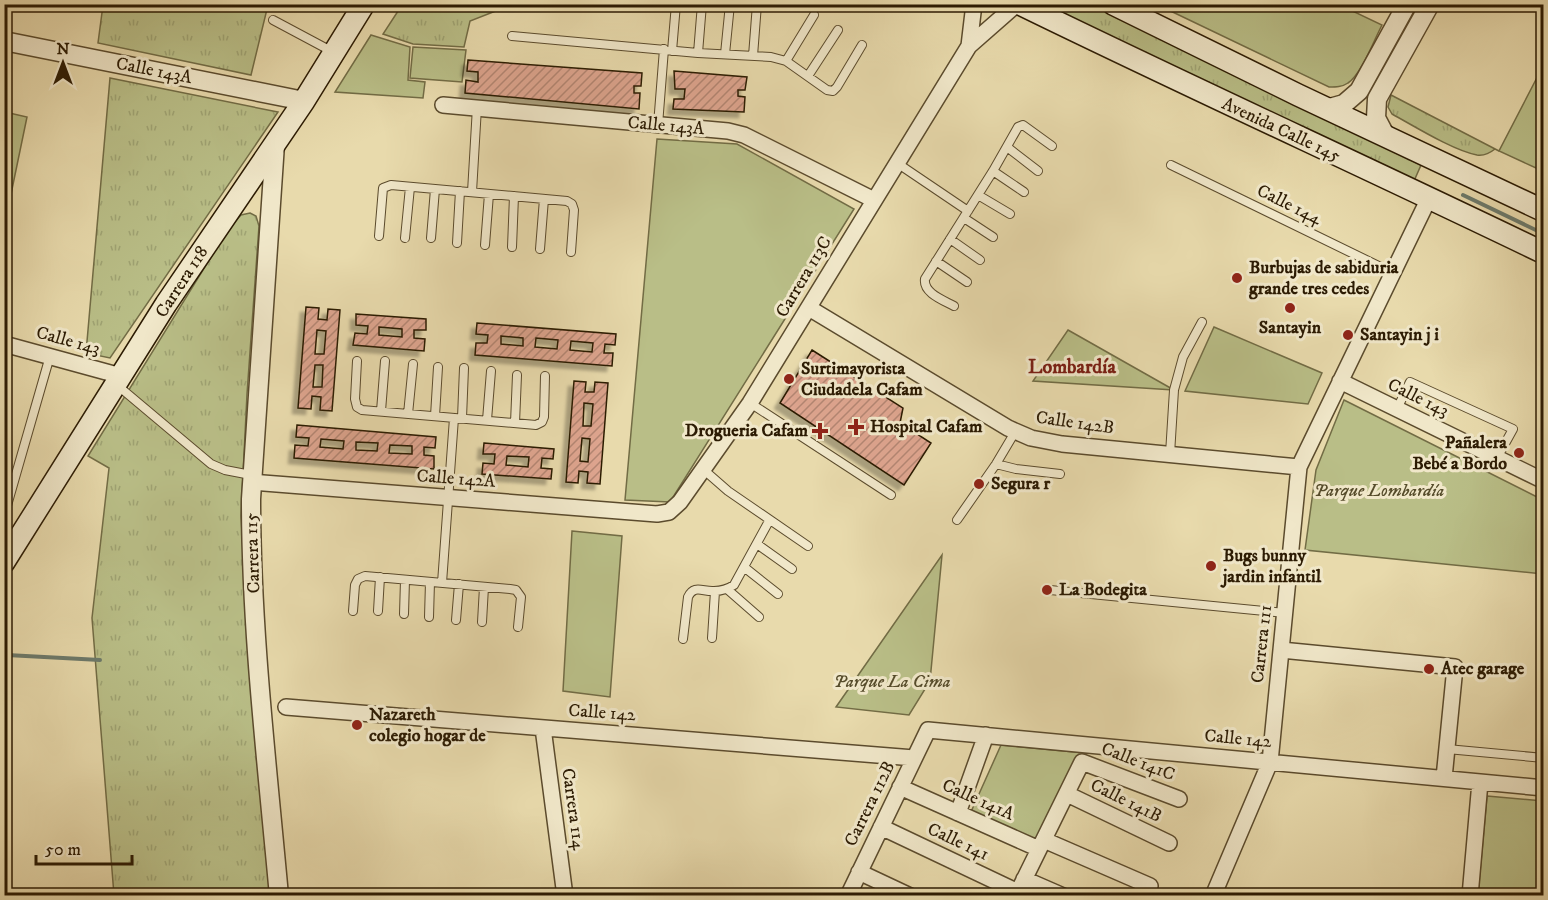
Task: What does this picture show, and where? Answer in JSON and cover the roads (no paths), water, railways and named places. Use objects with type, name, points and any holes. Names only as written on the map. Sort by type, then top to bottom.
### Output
[{"type":"main road","name":"Carrera 118","points":[[4,562],[166,304],[304,101],[364,4]]},
{"type":"main road","name":"Avenida Calle 145","points":[[1019,4],[1191,88],[1544,253]]},
{"type":"main road","points":[[1113,4],[1326,109],[1544,211]]},
{"type":"street","name":"Carrera 113C","points":[[969,46],[974,4]]},
{"type":"street","name":"Carrera 113C","points":[[657,514],[669,512],[680,502],[750,403],[969,46],[1019,4]]},
{"type":"street","points":[[1326,109],[1344,104],[1359,91],[1407,4]]},
{"type":"street","points":[[1386,137],[1376,118],[1377,99],[1430,4]]},
{"type":"street","name":"Calle 143A","points":[[4,41],[304,101]]},
{"type":"street","name":"Calle 143A","points":[[443,105],[728,131],[744,135],[874,200]]},
{"type":"street","name":"Carrera 115","points":[[274,144],[252,479],[251,538],[256,647],[279,896]]},
{"type":"street","points":[[238,198],[247,196],[256,198],[270,210]]},
{"type":"street","name":"Carrera 111","points":[[1213,896],[1270,762],[1299,467],[1429,198]]},
{"type":"street","name":"Calle 142B","points":[[809,308],[1015,432],[1031,438],[1062,444],[1299,467]]},
{"type":"street","name":"Calle 143","points":[[4,344],[50,356],[118,380]]},
{"type":"street","name":"Calle 143","points":[[1340,381],[1544,481]]},
{"type":"street","name":"Calle 142A","points":[[252,479],[448,499],[657,514]]},
{"type":"street","points":[[1281,650],[1455,667],[1444,778]]},
{"type":"street","name":"Calle 142","points":[[286,707],[914,758]]},
{"type":"street","name":"Carrera 114","points":[[543,728],[565,896]]},
{"type":"street","name":"Calle 142","points":[[928,730],[1544,788]]},
{"type":"street","name":"Carrera 112B","points":[[848,896],[928,730]]},
{"type":"street","points":[[958,813],[986,735]]},
{"type":"street","name":"Calle 141C","points":[[1067,794],[1082,762],[1179,799]]},
{"type":"street","points":[[1470,896],[1480,782]]},
{"type":"street","name":"Calle 141A","points":[[900,787],[958,813],[1150,885]]},
{"type":"street","points":[[1019,889],[1067,794]]},
{"type":"street","name":"Calle 141B","points":[[1067,794],[1169,843]]},
{"type":"street","name":"Calle 141","points":[[881,827],[1019,889],[1063,896]]},
{"type":"street","points":[[859,872],[910,896]]},
{"type":"lane","points":[[658,125],[675,4]]},
{"type":"lane","points":[[698,53],[702,4]]},
{"type":"lane","points":[[726,54],[730,4]]},
{"type":"lane","points":[[753,56],[757,4]]},
{"type":"lane","points":[[786,61],[814,15]]},
{"type":"lane","points":[[273,20],[334,53]]},
{"type":"lane","points":[[808,76],[838,30]]},
{"type":"lane","points":[[512,36],[698,53],[771,57],[786,61],[827,90],[833,91],[862,45]]},
{"type":"lane","points":[[472,192],[477,107]]},
{"type":"lane","points":[[954,306],[927,290],[926,279],[1018,127],[1023,125],[1052,146]]},
{"type":"lane","points":[[1007,147],[1038,171]]},
{"type":"lane","points":[[897,162],[993,237]]},
{"type":"lane","name":"Calle 144","points":[[1171,165],[1393,273]]},
{"type":"lane","points":[[993,171],[1024,192]]},
{"type":"lane","points":[[379,236],[383,188],[391,185],[567,201],[572,204],[574,210],[571,252]]},
{"type":"lane","points":[[405,238],[410,187]]},
{"type":"lane","points":[[431,238],[435,189]]},
{"type":"lane","points":[[458,243],[460,191]]},
{"type":"lane","points":[[485,245],[489,194]]},
{"type":"lane","points":[[978,195],[1010,214]]},
{"type":"lane","points":[[512,247],[514,196]]},
{"type":"lane","points":[[540,249],[544,199]]},
{"type":"lane","points":[[950,239],[980,260]]},
{"type":"lane","points":[[936,261],[967,282]]},
{"type":"lane","points":[[1170,454],[1174,390],[1183,357],[1202,322]]},
{"type":"lane","points":[[4,516],[50,356]]},
{"type":"lane","points":[[357,361],[355,399],[357,407],[408,414],[515,423],[542,422],[545,376]]},
{"type":"lane","points":[[381,411],[385,361]]},
{"type":"lane","points":[[408,414],[413,364]]},
{"type":"lane","points":[[435,416],[438,367]]},
{"type":"lane","points":[[442,583],[448,499],[464,368]]},
{"type":"lane","points":[[488,420],[491,370]]},
{"type":"lane","points":[[515,423],[518,375]]},
{"type":"lane","points":[[118,380],[211,464],[252,479]]},
{"type":"lane","points":[[1397,409],[1410,382],[1513,429],[1497,458]]},
{"type":"lane","points":[[750,403],[891,495]]},
{"type":"lane","points":[[957,520],[1015,432]]},
{"type":"lane","points":[[996,464],[1016,469],[1060,474]]},
{"type":"lane","points":[[704,470],[769,521],[808,546]]},
{"type":"lane","points":[[683,639],[690,592],[695,589],[715,591],[734,585],[769,521]]},
{"type":"lane","points":[[757,543],[792,569]]},
{"type":"lane","points":[[744,567],[778,594]]},
{"type":"lane","points":[[353,611],[355,585],[358,579],[364,576],[459,584],[516,590],[521,597],[518,627]]},
{"type":"lane","points":[[378,611],[380,577]]},
{"type":"lane","points":[[404,614],[405,580]]},
{"type":"lane","points":[[429,617],[430,582]]},
{"type":"lane","points":[[456,620],[459,584]]},
{"type":"lane","points":[[482,622],[484,587]]},
{"type":"lane","points":[[727,589],[759,617]]},
{"type":"lane","points":[[1050,590],[1284,613]]},
{"type":"lane","points":[[712,638],[715,591]]},
{"type":"lane","points":[[1447,749],[1544,758]]},
{"type":"waterway","points":[[1463,195],[1544,234]]},
{"type":"waterway","points":[[7,655],[100,660]]},
{"type":"place","name":"Burbujas de sabiduria grande tres cedes","points":[[1237,278]]},
{"type":"place","name":"Santayin","points":[[1290,308]]},
{"type":"place","name":"Santayin j i","points":[[1348,335]]},
{"type":"place","name":"Surtimayorista Ciudadela Cafam","points":[[789,379]]},
{"type":"place","name":"Hospital Cafam","points":[[856,427]]},
{"type":"place","name":"Drogueria Cafam","points":[[820,431]]},
{"type":"place","name":"Pañalera Bebé a Bordo","points":[[1519,453]]},
{"type":"place","name":"Segura r","points":[[979,484]]},
{"type":"place","name":"Bugs bunny jardin infantil","points":[[1211,566]]},
{"type":"place","name":"La Bodegita","points":[[1047,590]]},
{"type":"place","name":"Atec garage","points":[[1429,669]]},
{"type":"place","name":"Nazareth colegio hogar de","points":[[357,725]]},
{"type":"district","name":"Lombardía","points":[[1072,367]]},
{"type":"park label","name":"Parque Lombardía","points":[[1379,491]]},
{"type":"park label","name":"Parque La Cima","points":[[892,682]]}]
